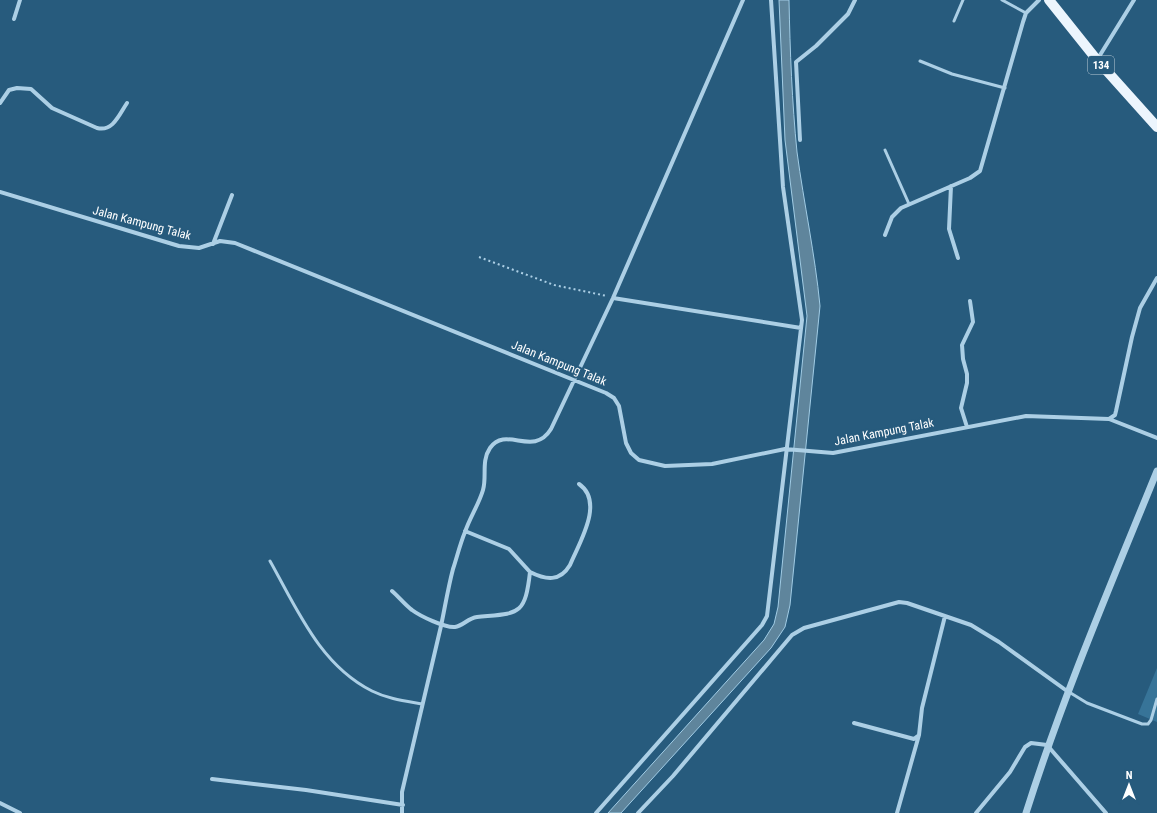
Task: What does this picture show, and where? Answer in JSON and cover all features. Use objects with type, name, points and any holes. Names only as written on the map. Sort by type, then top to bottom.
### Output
[{"type":"main road","name":"134","points":[[1049,0],[1097,60],[1157,127]]},
{"type":"street","points":[[14,18],[20,0]]},
{"type":"street","points":[[402,813],[402,792],[453,570],[465,531],[483,490],[484,469],[490,448],[501,440],[508,439],[530,443],[542,439],[551,429],[613,298],[743,0]]},
{"type":"street","points":[[596,813],[764,623],[768,613],[785,449],[802,317],[783,187],[771,0]]},
{"type":"street","points":[[800,140],[796,62],[816,46],[848,14],[855,0]]},
{"type":"street","points":[[885,235],[895,214],[909,204],[974,176],[982,167],[1026,13],[1039,0]]},
{"type":"street","points":[[1097,60],[1134,0]]},
{"type":"street","points":[[0,104],[9,90],[28,89],[54,109],[97,128],[105,128],[112,125],[127,103]]},
{"type":"street","points":[[951,186],[949,229],[958,258]]},
{"type":"street","name":"Jalan Kampung Talak","points":[[0,192],[179,246],[199,248],[220,242],[235,243],[573,380],[614,398],[620,410],[628,448],[634,457],[665,466],[712,464],[785,449],[833,453],[1024,416],[1109,419],[1157,438]]},
{"type":"street","points":[[213,244],[232,195]]},
{"type":"street","points":[[1109,419],[1116,411],[1132,337],[1141,306],[1157,278]]},
{"type":"street","points":[[613,298],[801,328]]},
{"type":"street","points":[[967,427],[961,408],[967,383],[962,345],[973,322],[970,301]]},
{"type":"street","points":[[1026,813],[1047,745],[1067,691],[1157,471]]},
{"type":"street","points":[[465,531],[509,549],[530,572],[542,578],[555,578],[566,571],[570,565],[591,507],[587,492],[579,484]]},
{"type":"street","points":[[392,591],[412,610],[441,625],[454,627],[471,618],[506,615],[516,611],[523,605],[527,596],[530,572]]},
{"type":"street","points":[[638,813],[673,776],[798,630],[899,602],[907,602],[972,625],[1067,691]]},
{"type":"street","points":[[897,813],[919,735],[922,708],[945,616]]},
{"type":"street","points":[[854,723],[914,739],[919,735]]},
{"type":"street","points":[[976,813],[1010,772],[1024,747],[1031,744],[1047,745],[1106,813]]},
{"type":"street","points":[[212,779],[306,790],[403,805]]},
{"type":"street","points":[[0,804],[20,813]]},
{"type":"lane","points":[[954,21],[963,0]]},
{"type":"lane","points":[[1002,0],[1026,13]]},
{"type":"lane","points":[[920,61],[952,74],[1005,88]]},
{"type":"lane","points":[[886,150],[909,204]]},
{"type":"lane","points":[[270,561],[315,641],[331,661],[350,678],[373,691],[397,700],[422,704]]},
{"type":"lane","points":[[1067,691],[1087,703],[1142,724],[1148,724],[1151,720],[1157,699]]},
{"type":"path","points":[[479,257],[554,286],[613,298]]},
{"type":"shaded area","points":[[779,0],[789,0],[797,152],[820,306],[790,605],[785,627],[771,648],[621,813],[608,813],[764,640],[774,624],[778,607],[807,316],[785,140]]},
{"type":"shaded area","points":[[1157,668],[1157,722],[1138,714]]}]
